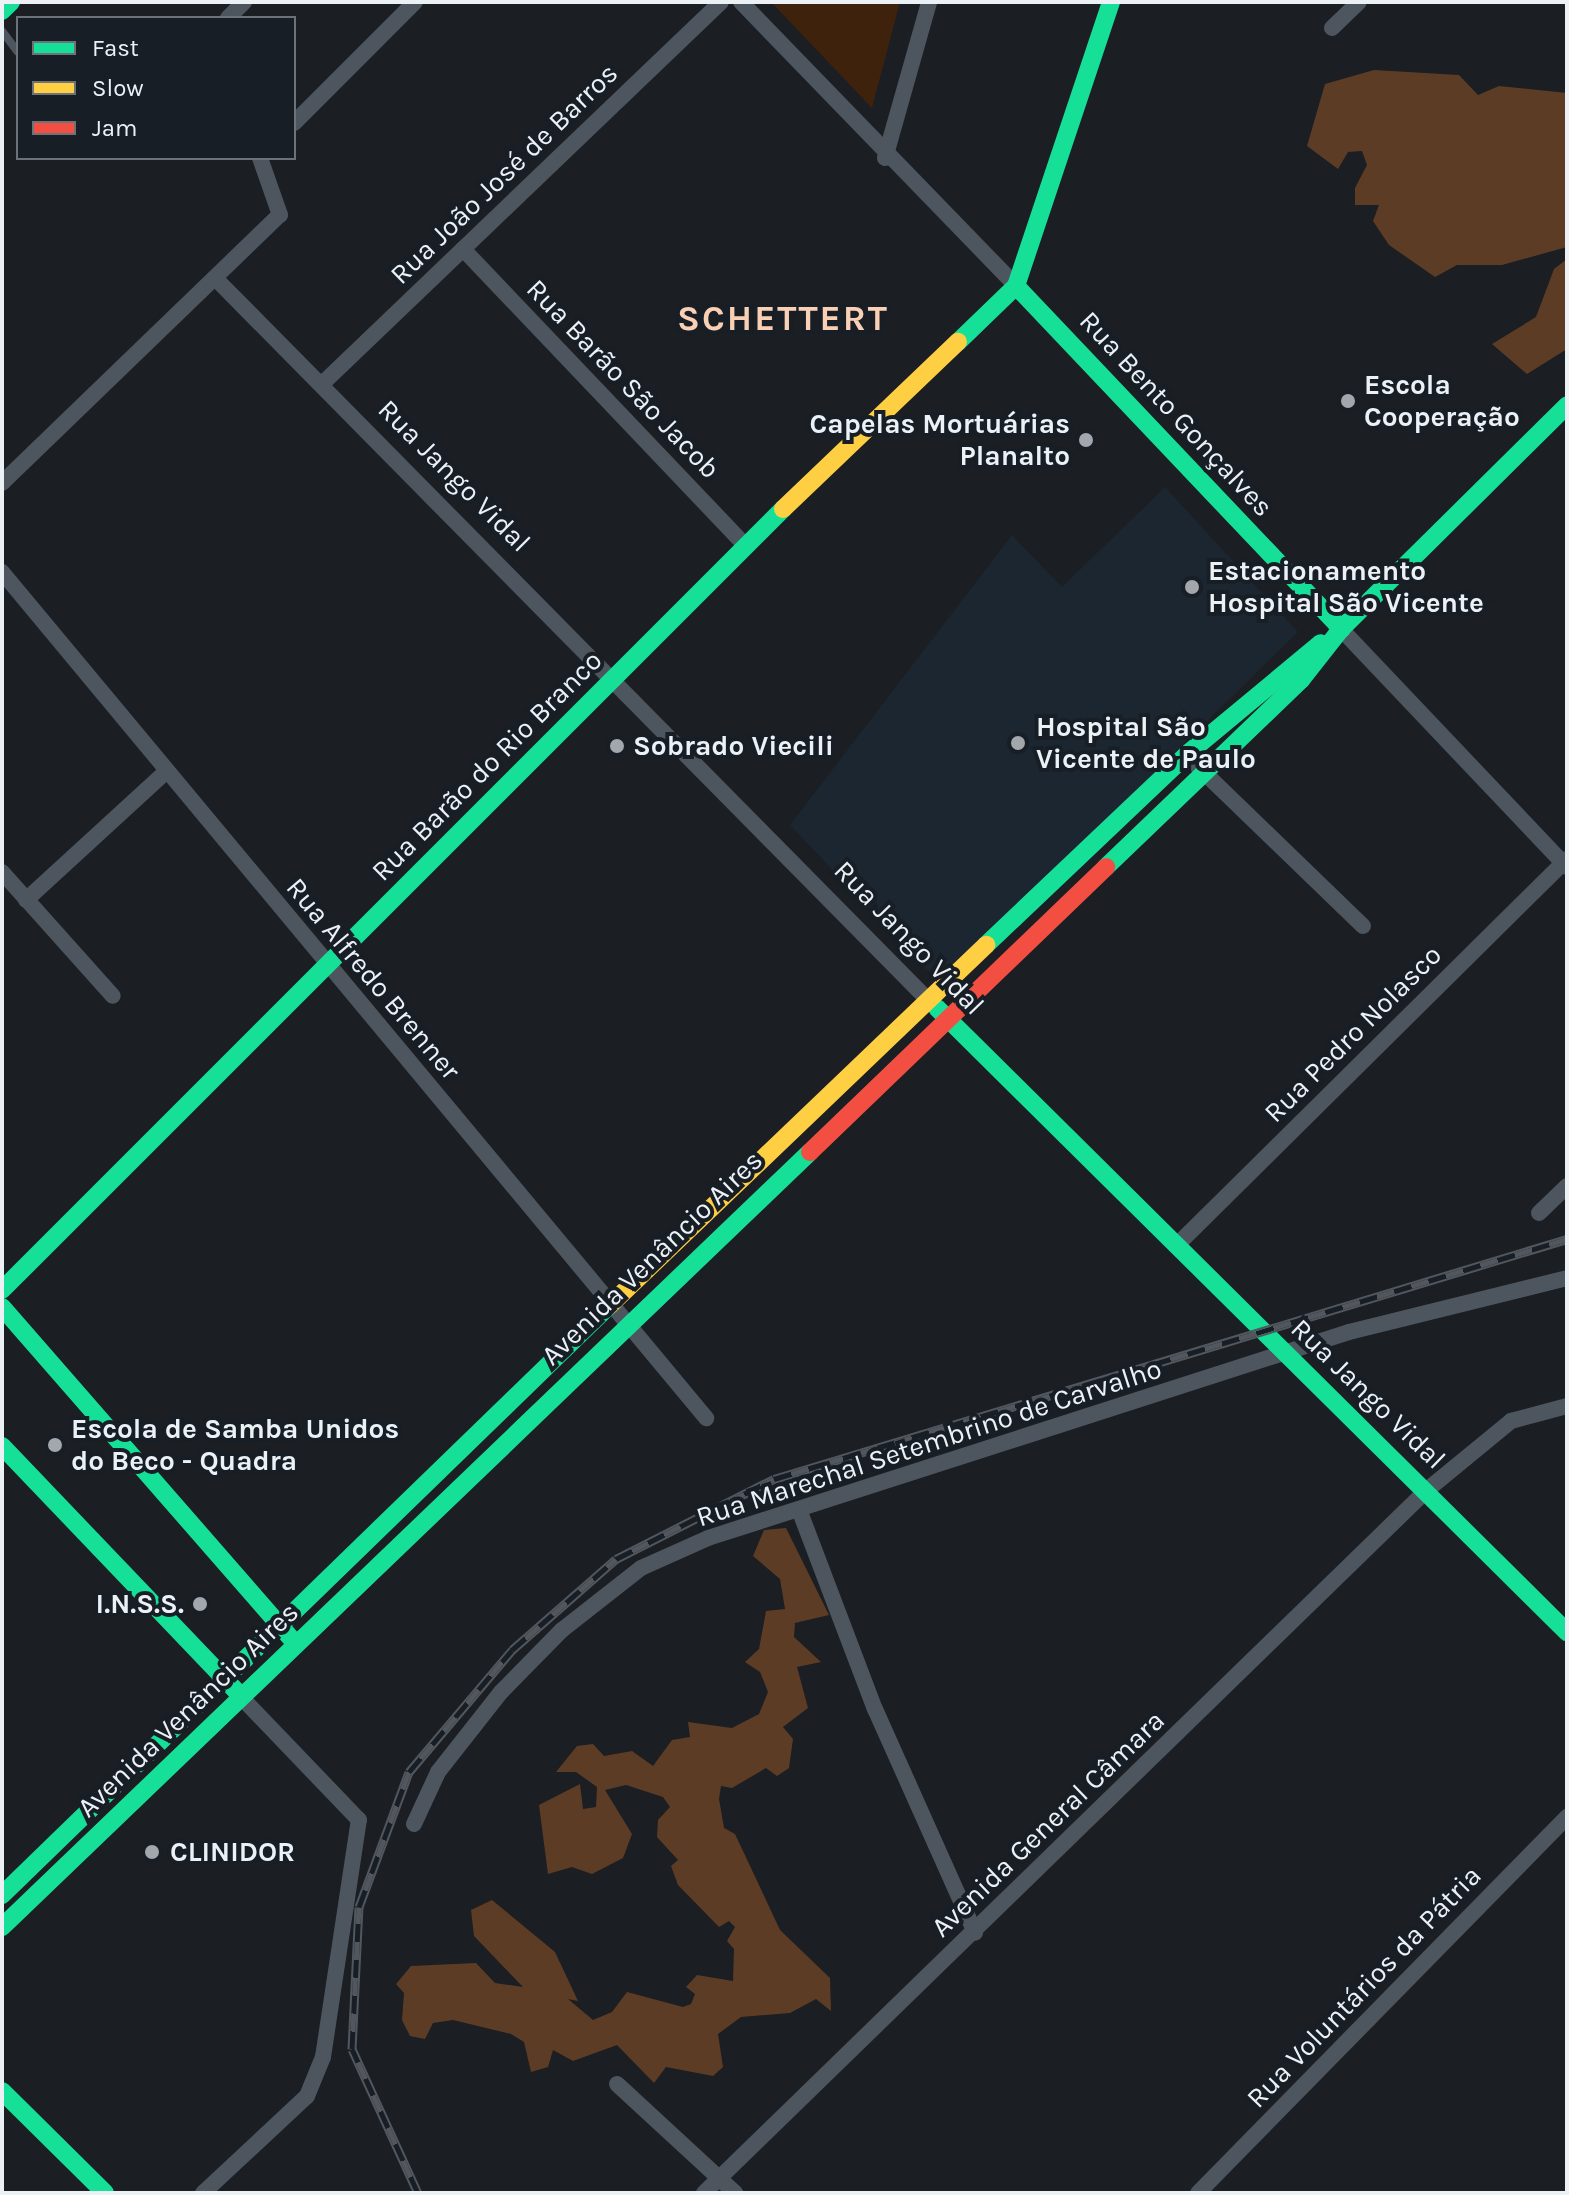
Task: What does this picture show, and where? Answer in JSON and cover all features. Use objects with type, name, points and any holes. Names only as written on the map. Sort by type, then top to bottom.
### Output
[{"type":"main road","points":[[2,11],[11,2]]},
{"type":"main road","points":[[1016,286],[1111,2]]},
{"type":"main road","name":"Rua Barão do Rio Branco","points":[[2,1290],[745,545],[1016,286]]},
{"type":"main road","name":"Rua Bento Gonçalves","points":[[1016,286],[1341,629]]},
{"type":"main road","name":"Avenida Venâncio Aires","points":[[2,1927],[297,1645],[625,1321],[1262,715],[1341,629],[1567,405]]},
{"type":"main road","name":"Avenida Venâncio Aires","points":[[2,1895],[282,1629],[609,1303],[1186,755],[1251,697],[1341,629]]},
{"type":"main road","name":"Rua Jango Vidal","points":[[929,1001],[1427,1490],[1567,1632]]},
{"type":"main road","points":[[786,1134],[803,1153]]},
{"type":"main road","points":[[2,1307],[297,1645]]},
{"type":"main road","points":[[2,1446],[242,1698]]},
{"type":"main road","points":[[421,1490],[437,1506]]},
{"type":"main road","points":[[2,2091],[105,2193]]},
{"type":"street","points":[[296,121],[415,2]]},
{"type":"street","name":"Rua João José de Barros","points":[[322,384],[721,2]]},
{"type":"street","name":"Rua Bento Gonçalves","points":[[741,2],[885,158],[1016,286]]},
{"type":"street","points":[[885,158],[929,2]]},
{"type":"street","points":[[1332,28],[1359,2]]},
{"type":"street","points":[[2,483],[280,215],[261,160]]},
{"type":"street","name":"Rua Barão São Jacob","points":[[463,249],[745,545]]},
{"type":"street","name":"Rua Jango Vidal","points":[[216,279],[615,676],[929,1001]]},
{"type":"street","name":"Rua Alfredo Brenner","points":[[2,572],[706,1418]]},
{"type":"street","name":"Rua Bento Gonçalves","points":[[1341,629],[1566,863]]},
{"type":"street","points":[[1186,755],[1363,926]]},
{"type":"street","points":[[26,900],[167,771]]},
{"type":"street","name":"Rua Pedro Nolasco","points":[[1176,1246],[1566,863]]},
{"type":"street","points":[[2,872],[113,996]]},
{"type":"street","points":[[1539,1213],[1567,1186]]},
{"type":"street","name":"Rua Marechal Setembrino de Carvalho","points":[[414,1824],[438,1772],[562,1630],[641,1568],[708,1538],[800,1512],[1288,1354],[1567,1278]]},
{"type":"street","name":"Avenida General Câmara","points":[[704,2193],[975,1933],[1427,1490],[1511,1421],[1567,1406]]},
{"type":"street","points":[[800,1512],[875,1709],[975,1933]]},
{"type":"street","points":[[203,2193],[307,2096],[318,2070],[359,1820],[242,1698]]},
{"type":"street","name":"Rua Voluntários da Pátria","points":[[1198,2193],[1567,1817]]},
{"type":"street","points":[[617,2084],[735,2193]]},
{"type":"lane","points":[[2,31],[16,49]]},
{"type":"lane","points":[[1251,697],[1262,715]]},
{"type":"shaded area","points":[[771,2],[900,2],[872,108]]},
{"type":"shaded area","points":[[1374,70],[1459,75],[1478,95],[1499,86],[1567,93],[1567,247],[1502,265],[1457,265],[1435,277],[1389,245],[1373,221],[1379,205],[1355,205],[1355,188],[1367,165],[1362,151],[1348,152],[1338,169],[1307,146],[1325,84]]},
{"type":"shaded area","points":[[1567,259],[1567,349],[1527,374],[1492,344],[1536,317],[1554,269]]},
{"type":"shaded area","name":"Hospital São Vicente de Paulo","points":[[1165,487],[1298,632],[940,983],[790,825],[1012,535],[1062,587]]},
{"type":"shaded area","points":[[786,1528],[829,1615],[795,1623],[794,1637],[821,1662],[797,1667],[808,1708],[783,1727],[793,1739],[789,1768],[777,1776],[766,1768],[732,1788],[721,1786],[719,1799],[724,1828],[735,1834],[780,1930],[830,1978],[831,2011],[816,1999],[790,2013],[741,2017],[718,2034],[723,2067],[713,2076],[666,2067],[654,2083],[617,2045],[573,2061],[553,2050],[548,2067],[531,2072],[524,2042],[511,2034],[453,2020],[433,2023],[425,2039],[410,2036],[402,2020],[404,1993],[396,1984],[411,1966],[476,1963],[495,1983],[523,1987],[474,1936],[471,1910],[492,1900],[555,1952],[578,2001],[568,1999],[593,2020],[612,2012],[627,1992],[683,2007],[691,2004],[695,1994],[686,1987],[697,1975],[733,1981],[734,1949],[727,1941],[735,1927],[729,1921],[719,1927],[678,1885],[671,1866],[678,1860],[657,1837],[658,1820],[670,1807],[663,1797],[626,1785],[605,1790],[632,1834],[623,1858],[592,1874],[572,1867],[548,1874],[539,1805],[580,1784],[583,1809],[596,1807],[597,1787],[576,1772],[556,1772],[577,1746],[593,1744],[604,1756],[632,1751],[653,1766],[672,1740],[690,1737],[688,1722],[732,1728],[759,1714],[768,1692],[760,1672],[745,1662],[759,1649],[766,1611],[785,1609],[780,1579],[753,1556],[764,1530]]},
{"type":"railway","points":[[418,2193],[352,2049],[359,1907],[409,1772],[512,1650],[616,1559],[774,1479],[1567,1239]]},
{"type":"traffic: fast","points":[[2,11],[11,2]]},
{"type":"traffic: fast","points":[[958,342],[1016,286],[1111,2]]},
{"type":"traffic: fast","points":[[1016,286],[1341,629]]},
{"type":"traffic: fast","points":[[1106,867],[1301,680],[1341,629],[1567,405]]},
{"type":"traffic: fast","points":[[2,1290],[783,509]]},
{"type":"traffic: fast","points":[[986,945],[1186,755],[1321,643]]},
{"type":"traffic: fast","points":[[937,1008],[1567,1632]]},
{"type":"traffic: fast","points":[[2,1927],[810,1152]]},
{"type":"traffic: fast","points":[[2,1895],[610,1305]]},
{"type":"traffic: fast","points":[[2,1307],[293,1641]]},
{"type":"traffic: fast","points":[[2,1446],[236,1691]]},
{"type":"traffic: fast","points":[[2,2091],[105,2193]]},
{"type":"traffic: slow","points":[[783,509],[958,342]]},
{"type":"traffic: slow","points":[[610,1305],[986,945]]},
{"type":"traffic: jam","points":[[810,1152],[1106,867]]},
{"type":"place","name":"Escola Cooperação","points":[[1348,401]]},
{"type":"place","name":"Capelas Mortuárias Planalto","points":[[1086,440]]},
{"type":"place","name":"Estacionamento Hospital São Vicente","points":[[1192,587]]},
{"type":"place","name":"Hospital São Vicente de Paulo","points":[[1018,743]]},
{"type":"place","name":"Sobrado Viecili","points":[[617,746]]},
{"type":"place","name":"Escola de Samba Unidos do Beco - Quadra","points":[[55,1445]]},
{"type":"place","name":"I.N.S.S.","points":[[200,1604]]},
{"type":"place","name":"CLINIDOR","points":[[152,1852]]},
{"type":"district","name":"SCHETTERT","points":[[783,319]]}]
